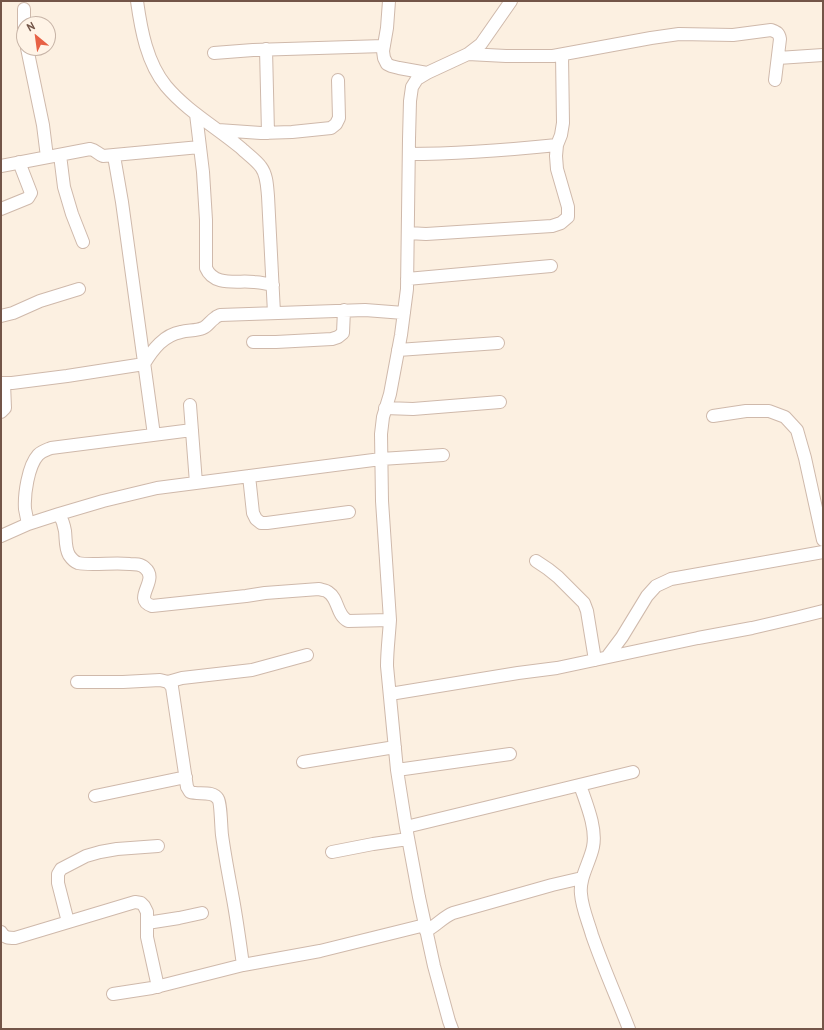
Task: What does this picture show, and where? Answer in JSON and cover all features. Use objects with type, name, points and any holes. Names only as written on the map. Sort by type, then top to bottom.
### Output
[{"type":"street","points":[[137,1],[145,44],[154,66],[165,85],[180,102],[229,138],[261,167],[266,179],[268,196],[274,313]]},
{"type":"street","points":[[389,1],[387,28],[383,51],[387,64],[427,73]]},
{"type":"street","points":[[452,1029],[434,966],[419,897],[406,827],[395,747],[387,666],[390,620],[382,501],[381,434],[385,408],[390,394],[398,350],[407,289],[410,101],[412,87],[417,79],[468,54],[480,44],[511,1]]},
{"type":"street","points":[[24,9],[24,16]]},
{"type":"street","points":[[468,54],[553,56],[679,34],[733,35],[771,30],[776,31],[779,34],[780,39],[775,80]]},
{"type":"street","points":[[214,53],[384,46]]},
{"type":"street","points":[[266,50],[268,133]]},
{"type":"street","points":[[408,233],[426,234],[552,226],[560,223],[568,216],[568,207],[557,169],[556,156],[557,145],[562,135],[563,123],[562,54]]},
{"type":"street","points":[[29,56],[43,125],[47,157]]},
{"type":"street","points":[[778,58],[823,56]]},
{"type":"street","points":[[218,130],[268,133],[331,128],[336,124],[339,118],[338,80]]},
{"type":"street","points":[[196,114],[203,172],[206,268],[208,274],[216,279],[231,282],[253,281],[273,285]]},
{"type":"street","points":[[409,154],[443,154],[557,145]]},
{"type":"street","points":[[1,166],[90,149],[97,151],[103,156],[114,156],[200,147]]},
{"type":"street","points":[[60,155],[64,187],[72,214],[83,242]]},
{"type":"street","points":[[114,156],[122,202],[154,435]]},
{"type":"street","points":[[1,209],[28,198],[31,193],[19,162]]},
{"type":"street","points":[[407,279],[551,266]]},
{"type":"street","points":[[1,316],[40,301],[79,289]]},
{"type":"street","points":[[144,364],[151,352],[163,340],[180,332],[201,329],[220,315],[344,310],[404,313]]},
{"type":"street","points":[[253,342],[332,339],[338,337],[343,333],[344,310]]},
{"type":"street","points":[[398,350],[498,343]]},
{"type":"street","points":[[1,412],[5,408],[3,383],[67,376],[144,364]]},
{"type":"street","points":[[385,408],[412,409],[500,402]]},
{"type":"street","points":[[190,405],[196,483]]},
{"type":"street","points":[[713,416],[746,411],[769,411],[785,417],[797,430],[806,458],[823,540]]},
{"type":"street","points":[[28,524],[25,511],[27,484],[32,466],[37,456],[44,450],[192,430]]},
{"type":"street","points":[[1,536],[28,524],[59,514],[102,501],[157,488],[381,459],[443,455]]},
{"type":"street","points":[[249,476],[253,513],[256,519],[261,523],[267,524],[349,512]]},
{"type":"street","points":[[59,514],[65,531],[68,554],[77,563],[138,564],[149,572],[150,578],[144,595],[144,601],[147,605],[152,606],[246,596],[265,592],[319,589],[327,591],[333,596],[339,614],[348,621],[390,620]]},
{"type":"street","points":[[607,657],[622,637],[647,596],[656,586],[671,579],[823,552]]},
{"type":"street","points":[[536,561],[548,569],[572,590],[584,603],[587,611],[595,660]]},
{"type":"street","points":[[390,694],[557,668],[752,628],[823,611]]},
{"type":"street","points":[[77,682],[160,680],[168,682],[182,678],[252,670],[307,655]]},
{"type":"street","points":[[168,682],[172,687],[187,787],[190,792],[195,794],[207,793],[214,795],[219,799],[222,834],[243,965]]},
{"type":"street","points":[[303,762],[395,747]]},
{"type":"street","points":[[398,770],[510,754]]},
{"type":"street","points":[[406,827],[633,772]]},
{"type":"street","points":[[95,796],[186,777]]},
{"type":"street","points":[[580,785],[594,835],[593,847],[582,878],[580,892],[583,909],[629,1029]]},
{"type":"street","points":[[332,852],[408,839]]},
{"type":"street","points":[[68,922],[58,883],[58,874],[61,869],[86,856],[100,852],[117,849],[158,846]]},
{"type":"street","points":[[113,994],[158,987],[243,965],[320,951],[434,927],[453,913],[582,878]]},
{"type":"street","points":[[1,932],[7,938],[15,938],[135,902],[141,903],[146,912],[147,937],[158,987]]},
{"type":"street","points":[[147,923],[202,913]]}]
